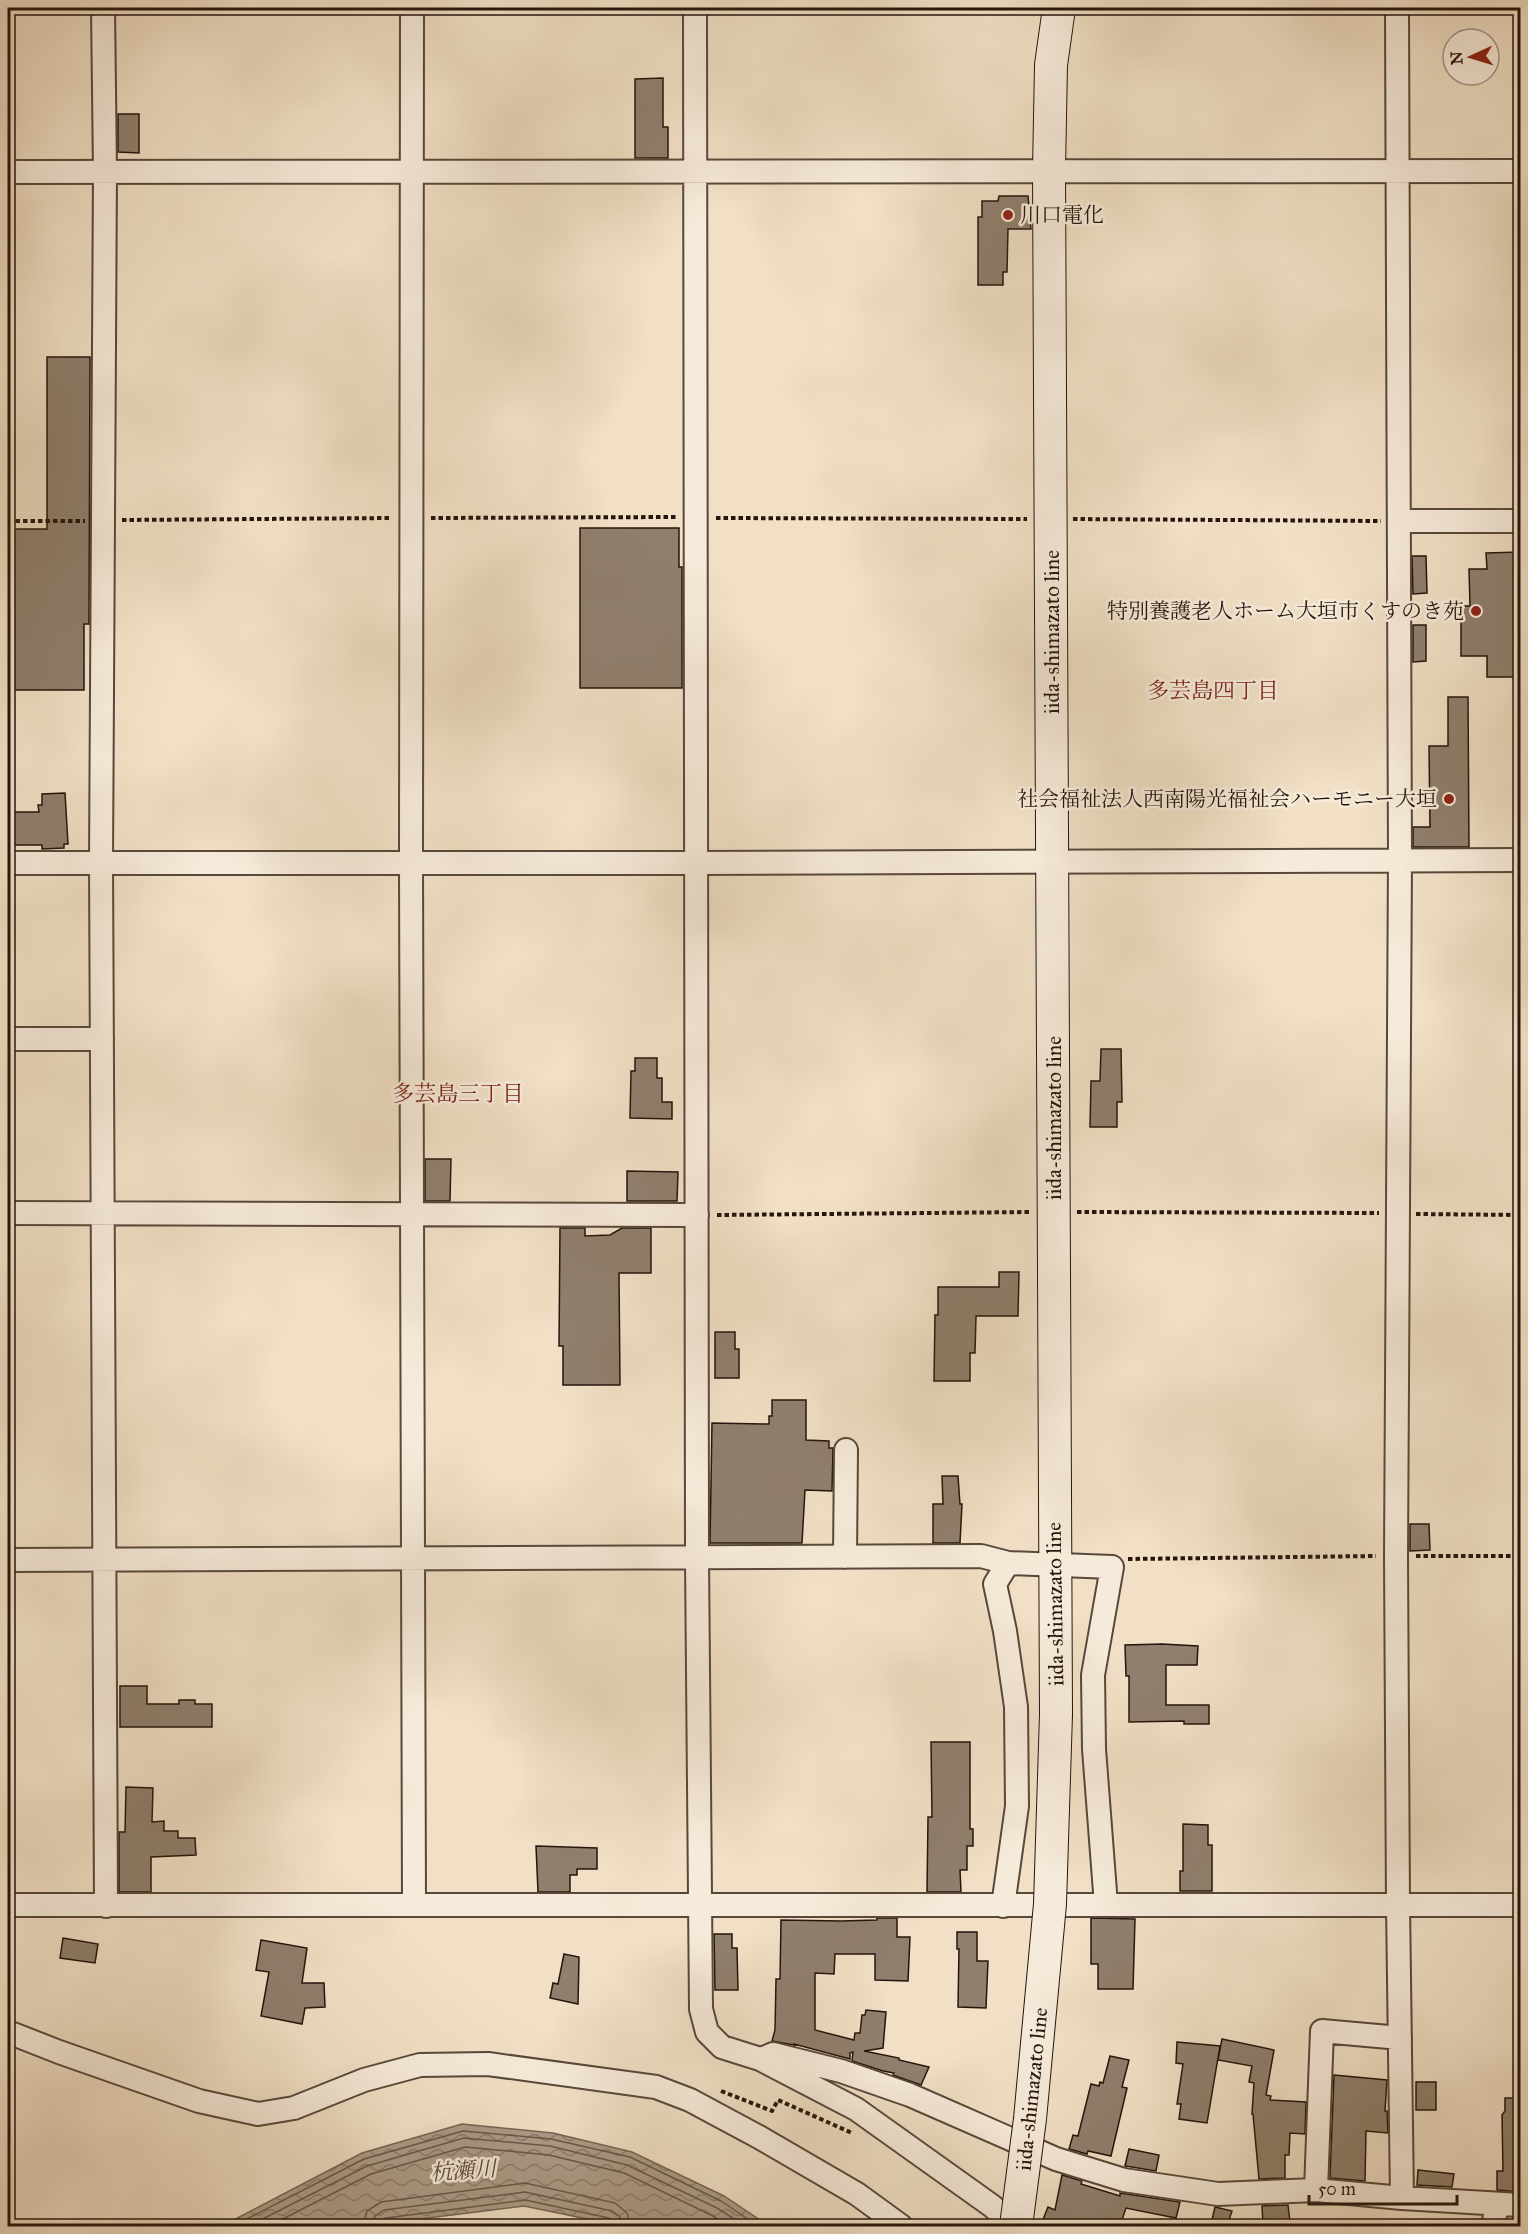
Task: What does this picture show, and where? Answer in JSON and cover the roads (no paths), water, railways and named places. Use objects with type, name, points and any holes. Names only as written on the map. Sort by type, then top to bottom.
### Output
[{"type":"main road","name":"iida-shimazato line","points":[[1016,2226],[1030,2119],[1050,1904],[1056,1714],[1054,861],[1049,170],[1051,64],[1059,8]]},
{"type":"street","points":[[103,8],[105,172],[101,862],[106,1906]]},
{"type":"street","points":[[412,8],[411,862],[414,1905]]},
{"type":"street","points":[[695,8],[697,1558],[701,2009],[707,2032],[722,2047],[760,2059],[856,2109],[992,2206],[1016,2226]]},
{"type":"street","points":[[1397,8],[1400,860],[1396,1556],[1402,2198]]},
{"type":"street","points":[[8,172],[1521,171]]},
{"type":"street","points":[[1400,522],[1521,521]]},
{"type":"street","points":[[8,863],[1521,860]]},
{"type":"street","points":[[8,1039],[102,1039]]},
{"type":"street","points":[[8,1213],[697,1215]]},
{"type":"street","points":[[845,1557],[846,1450]]},
{"type":"street","points":[[8,1560],[981,1556],[1008,1563],[1112,1567],[1093,1676],[1094,1749],[1106,1905]]},
{"type":"street","points":[[1003,1906],[1017,1806],[1016,1707],[1005,1631],[995,1584],[1008,1563]]},
{"type":"street","points":[[8,1905],[1521,1905]]},
{"type":"street","points":[[1316,2190],[1322,2031],[1400,2037]]},
{"type":"street","points":[[8,2032],[199,2101],[258,2114],[294,2108],[364,2080],[420,2066],[488,2064],[656,2087],[690,2100],[768,2143],[857,2194],[901,2226]]},
{"type":"street","points":[[760,2059],[773,2054],[841,2071],[910,2095],[1056,2159],[1124,2180],[1218,2194],[1316,2190],[1402,2198],[1495,2215],[1521,2205]]},
{"type":"water","name":"杭瀬川","points":[[462,2124],[553,2133],[632,2152],[724,2196],[769,2226],[621,2226],[524,2206],[364,2226],[222,2226],[362,2153]]},
{"type":"place","name":"川口電化","points":[[1008,215]]},
{"type":"place","name":"特別養護老人ホーム大垣市くすのき苑","points":[[1476,611]]},
{"type":"place","name":"社会福祉法人西南陽光福祉会ハーモニー大垣","points":[[1449,799]]},
{"type":"district","name":"多芸島四丁目","points":[[1213,690]]},
{"type":"district","name":"多芸島三丁目","points":[[458,1093]]}]
